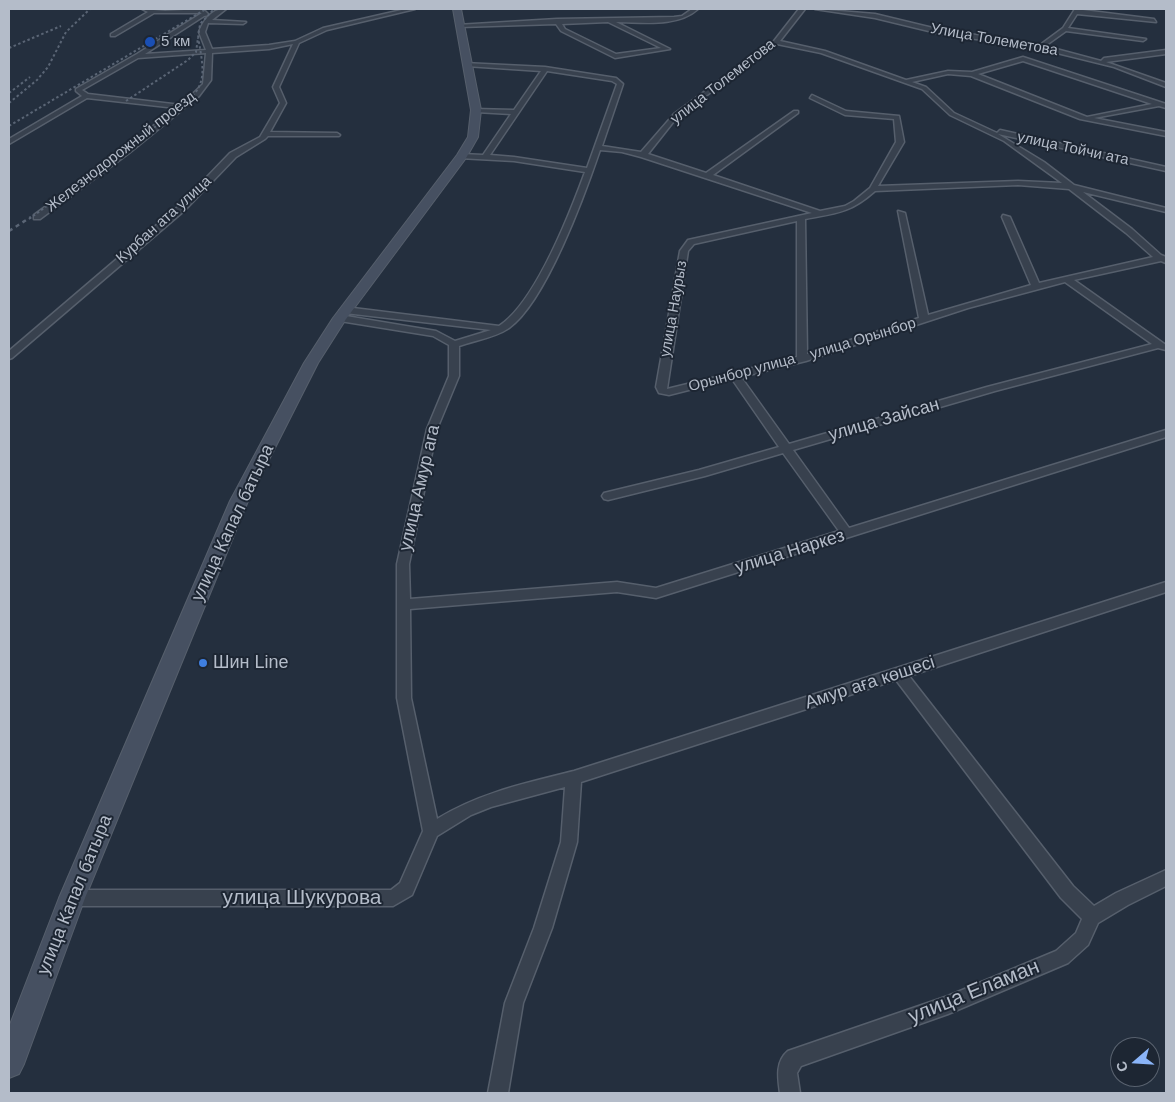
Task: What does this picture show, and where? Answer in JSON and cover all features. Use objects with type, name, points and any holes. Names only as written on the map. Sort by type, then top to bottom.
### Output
[{"type":"main road","name":"улица Капал батыра","points":[[9,1064],[72,898],[240,501],[311,363],[343,314],[462,156],[472,137],[476,110],[458,17]]},
{"type":"street","points":[[144,9],[152,12]]},
{"type":"street","points":[[113,35],[152,12],[185,9],[229,28]]},
{"type":"street","points":[[182,107],[86,96],[78,90],[205,17],[223,9]]},
{"type":"street","points":[[136,56],[269,47],[297,42],[325,29],[412,9]]},
{"type":"street","points":[[458,17],[557,21],[680,19],[695,9]]},
{"type":"street","name":"улица Толеметова","points":[[643,155],[676,116],[776,42],[802,9]]},
{"type":"street","name":"Улица Толеметова","points":[[818,9],[875,16],[937,31],[1041,46],[1099,61],[1166,84]]},
{"type":"street","points":[[1041,46],[1065,29],[1076,10],[1154,21]]},
{"type":"street","points":[[205,17],[243,22]]},
{"type":"street","name":"Железнодорожный проезд","points":[[37,217],[182,107],[206,84],[210,73],[207,57],[210,51],[202,32],[205,17]]},
{"type":"street","points":[[557,21],[562,30],[615,56],[667,49],[607,20]]},
{"type":"street","points":[[1065,29],[1143,39]]},
{"type":"street","name":"Курбан ата улица","points":[[9,356],[182,208],[233,155],[263,138],[283,103],[276,87],[297,42]]},
{"type":"street","points":[[776,42],[824,52],[908,81],[933,95],[952,114],[1006,140],[1129,231],[1163,259]]},
{"type":"street","points":[[1099,61],[1166,52]]},
{"type":"street","points":[[972,74],[1023,59],[1158,104]]},
{"type":"street","points":[[343,314],[436,334],[454,344],[501,329],[525,306],[559,248],[580,201],[620,84],[619,82],[598,76],[546,69],[466,64]]},
{"type":"street","points":[[485,157],[546,69]]},
{"type":"street","points":[[908,81],[951,71],[972,74],[1082,118],[1166,134]]},
{"type":"street","points":[[9,142],[86,96]]},
{"type":"street","name":"улица Наурыз","points":[[663,391],[661,387],[684,251],[691,242],[847,208],[857,203],[873,189],[900,142],[897,117],[846,113],[812,97]]},
{"type":"street","points":[[1082,118],[1166,104]]},
{"type":"street","points":[[476,110],[516,112]]},
{"type":"street","points":[[707,176],[796,112]]},
{"type":"street","name":"улица Тойчи ата","points":[[980,128],[1166,169]]},
{"type":"street","points":[[265,134],[337,135]]},
{"type":"street","name":"улица Наурыз","points":[[597,148],[643,155],[821,213]]},
{"type":"street","points":[[462,156],[485,157],[590,170]]},
{"type":"street","points":[[873,189],[1018,183],[1067,186],[1166,210]]},
{"type":"street","name":"улица Орынбор","points":[[901,212],[924,320]]},
{"type":"street","name":"Орынбор улица","points":[[663,391],[668,392],[802,359],[801,217]]},
{"type":"street","points":[[1006,217],[1036,286]]},
{"type":"street","name":"улица Орынбор","points":[[802,359],[965,306],[1036,286],[1163,259]]},
{"type":"street","name":"улица Зайсан","points":[[1066,279],[1163,347]]},
{"type":"street","points":[[343,314],[501,329]]},
{"type":"street","name":"улица Амур ага","points":[[431,831],[404,698],[403,564],[432,429],[454,376],[454,344]]},
{"type":"street","name":"улица Зайсан","points":[[608,496],[785,448],[991,388],[1163,347]]},
{"type":"street","points":[[734,375],[848,534]]},
{"type":"street","name":"улица Наркез","points":[[403,605],[617,587],[646,593],[656,593],[1166,433]]},
{"type":"street","name":"Амур аға көшесі","points":[[574,778],[1166,588]]},
{"type":"street","points":[[899,673],[1067,892],[1092,917],[1122,899],[1166,878]]},
{"type":"street","points":[[431,831],[466,810],[489,800],[574,778],[569,842],[543,928],[514,1003],[498,1093]]},
{"type":"street","name":"улица Шукурова","points":[[72,898],[384,900],[393,898],[406,888],[431,831]]},
{"type":"street","name":"улица Еламан","points":[[790,1093],[787,1073],[789,1063],[795,1058],[948,1005],[1062,957],[1082,939],[1092,917]]},
{"type":"railway","points":[[9,103],[37,80],[48,67],[66,32],[90,9]]},
{"type":"railway","points":[[9,126],[206,9]]},
{"type":"railway","points":[[198,37],[200,24],[214,9]]},
{"type":"railway","points":[[9,48],[61,26]]},
{"type":"railway","points":[[29,219],[174,113],[193,96],[201,80],[202,71],[198,37]]},
{"type":"railway","points":[[126,101],[188,60],[196,52],[198,37]]},
{"type":"railway","points":[[9,93],[30,77]]},
{"type":"railway","points":[[9,231],[31,217]]},
{"type":"place","name":"5 км","points":[[150,42]]},
{"type":"place","name":"Шин Line","points":[[203,663]]}]
